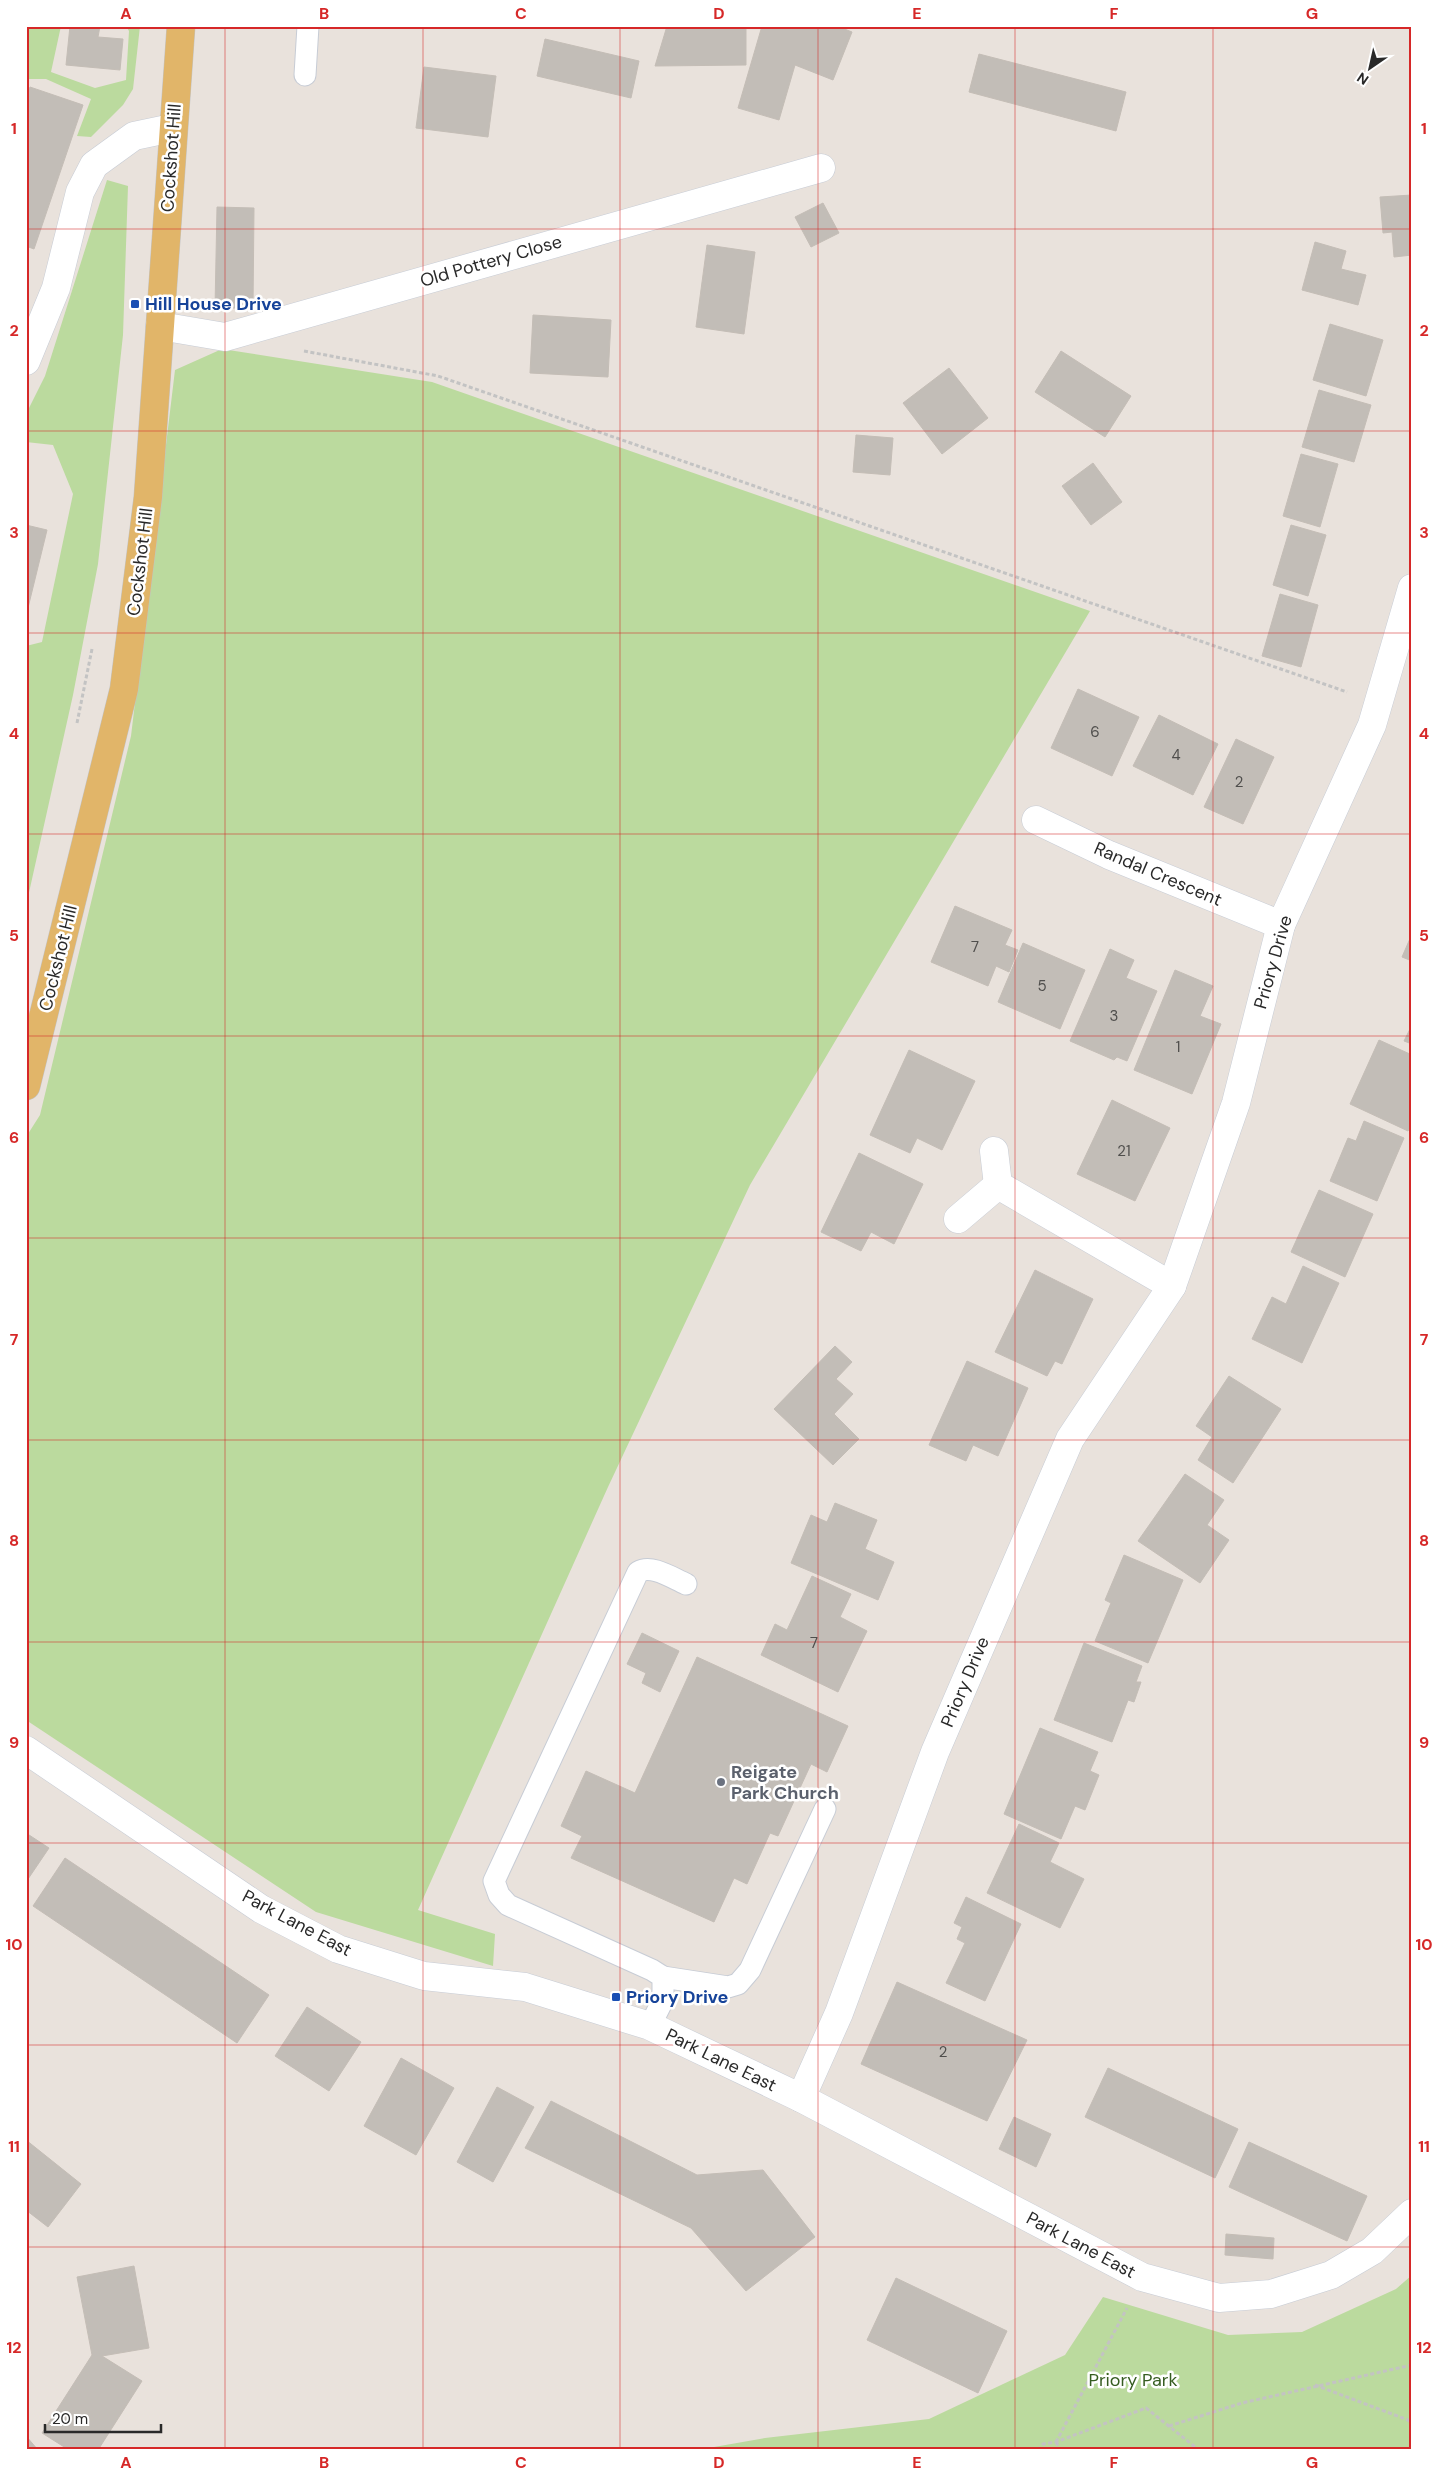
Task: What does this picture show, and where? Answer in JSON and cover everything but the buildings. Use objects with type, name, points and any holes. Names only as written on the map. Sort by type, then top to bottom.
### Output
[{"type":"main road","name":"Cockshot Hill","points":[[26,1086],[124,689],[148,497],[180,26]]},
{"type":"street","points":[[26,361],[56,288],[80,192],[94,165],[134,136],[172,128]]},
{"type":"street","name":"Old Pottery Close","points":[[160,326],[225,337],[821,168]]},
{"type":"street","name":"Priory Drive","points":[[801,2098],[839,2013],[935,1752],[1070,1439],[1172,1286],[1236,1103],[1281,925],[1372,726],[1412,588]]},
{"type":"street","name":"Randal Crescent","points":[[1036,820],[1109,855],[1281,925]]},
{"type":"street","points":[[994,1151],[998,1185]]},
{"type":"street","points":[[998,1185],[1172,1286]]},
{"type":"street","points":[[958,1220],[998,1185]]},
{"type":"street","name":"Park Lane East","points":[[26,1750],[261,1909],[338,1949],[424,1976],[525,1987],[650,2026],[801,2098],[1142,2278],[1219,2298],[1271,2294],[1330,2275],[1372,2251],[1412,2212]]},
{"type":"lane","points":[[305,75],[308,26]]},
{"type":"lane","points":[[686,1584],[652,1570],[644,1568],[638,1572],[494,1881],[499,1895],[508,1904],[652,1970],[663,1977],[728,1987],[738,1984],[750,1970],[825,1809]]},
{"type":"lane","points":[[650,2026],[663,2000],[663,1977]]},
{"type":"path","points":[[302,351],[438,376],[1378,703]]},
{"type":"path","points":[[77,725],[94,639]]},
{"type":"path","points":[[1056,2442],[1142,2278]]},
{"type":"path","points":[[1168,2426],[1315,2385],[1412,2365]]},
{"type":"path","points":[[1315,2385],[1408,2420],[1412,2424]]},
{"type":"path","points":[[1038,2450],[1043,2444],[1056,2442],[1146,2408],[1198,2450]]},
{"type":"path","points":[[1056,2442],[1060,2450]]},
{"type":"green space","points":[[26,26],[61,26],[51,72],[95,88],[126,80],[129,31],[126,26],[140,26],[133,89],[123,105],[91,137],[77,136],[91,99],[46,79],[26,79]]},
{"type":"green space","points":[[107,180],[128,186],[123,335],[98,564],[73,695],[26,906],[26,646],[42,642],[73,494],[53,445],[26,442],[26,414],[45,376]]},
{"type":"green space","points":[[222,349],[432,382],[1090,611],[750,1185],[608,1487],[418,1910],[495,1934],[493,1966],[316,1912],[26,1720],[26,1137],[40,1115],[131,736],[175,370]]},
{"type":"green space","name":"Priory Park","points":[[1412,2275],[1412,2450],[697,2450],[765,2438],[929,2419],[1065,2355],[1103,2297],[1228,2335],[1302,2332],[1396,2289]]},
{"type":"place","name":"Hill House Drive","points":[[135,304]]},
{"type":"place","name":"Reigate Park Church","points":[[721,1782]]},
{"type":"place","name":"Priory Drive","points":[[616,1997]]}]
